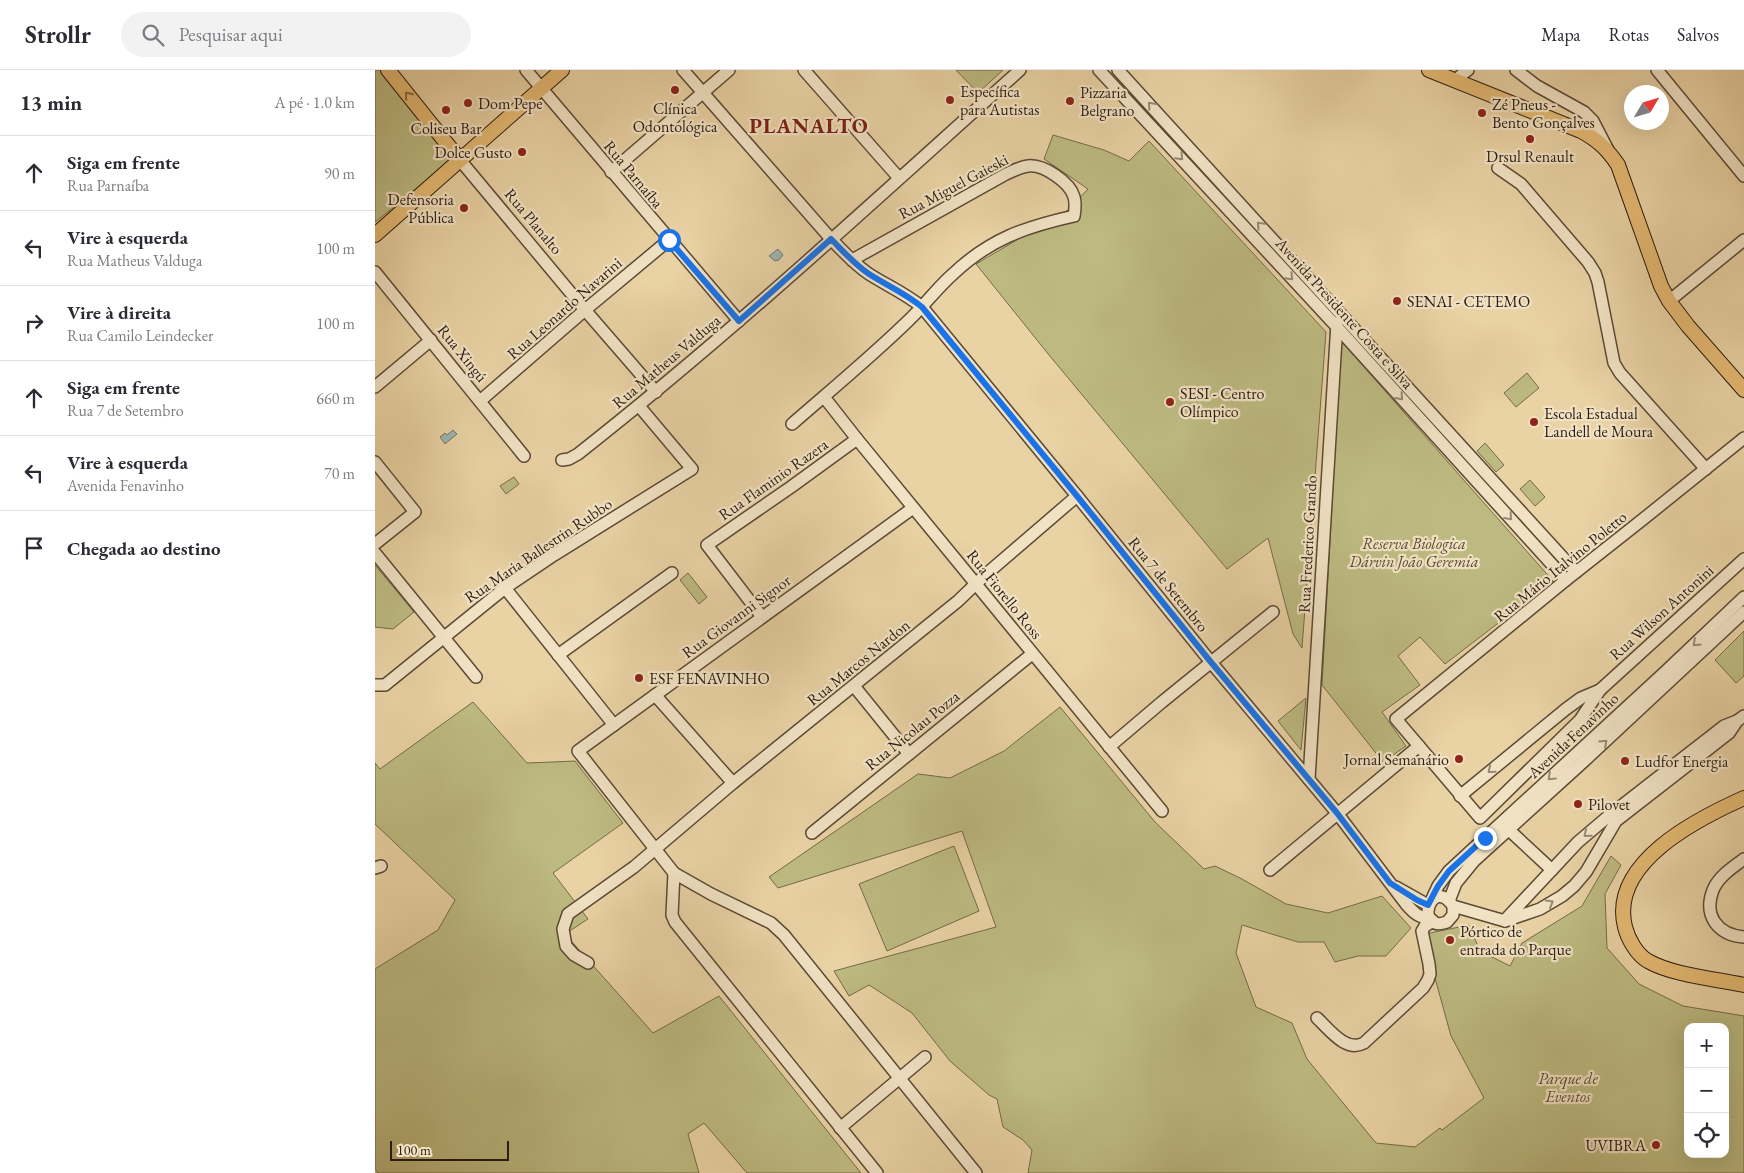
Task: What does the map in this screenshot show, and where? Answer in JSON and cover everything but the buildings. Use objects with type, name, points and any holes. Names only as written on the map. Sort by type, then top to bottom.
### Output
[{"type":"main road","name":"Rua Planalto","points":[[388,70],[461,160]]},
{"type":"main road","points":[[375,235],[562,70]]},
{"type":"main road","points":[[1429,70],[1581,131],[1601,143],[1618,165],[1655,270],[1669,301],[1688,326],[1744,390]]},
{"type":"main road","points":[[1744,798],[1719,809],[1689,826],[1647,859],[1634,876],[1623,905],[1627,934],[1635,949],[1646,960],[1666,969],[1744,985]]},
{"type":"street","name":"Rua Parnaíba","points":[[526,70],[739,321]]},
{"type":"street","name":"Rua 7 de Setembro","points":[[683,70],[831,239],[852,260],[867,273],[922,307],[1210,661],[1337,813],[1415,915],[1432,920]]},
{"type":"street","points":[[611,172],[729,70]]},
{"type":"street","points":[[804,70],[899,178]]},
{"type":"street","name":"Rua Matheus Valduga","points":[[562,460],[569,459],[578,454],[656,392],[739,321],[1020,70]]},
{"type":"street","name":"Avenida Presidente Costa e Silva","points":[[1099,70],[1336,326],[1566,580]]},
{"type":"street","name":"Avenida Presidente Costa e Silva","points":[[1118,70],[1576,572]]},
{"type":"street","points":[[1455,80],[1468,70]]},
{"type":"street","points":[[1515,70],[1537,86],[1583,112],[1593,121],[1609,152]]},
{"type":"street","points":[[1657,70],[1744,176]]},
{"type":"street","points":[[1572,105],[1581,131]]},
{"type":"street","points":[[1166,142],[1176,133]]},
{"type":"street","name":"Rua Planalto","points":[[461,160],[585,310],[656,392]]},
{"type":"street","name":"Rua Miguel Gaieski","points":[[852,260],[1005,174],[1028,166],[1037,166],[1050,172],[1061,179],[1071,190],[1075,198],[1074,216],[1019,231],[987,247],[953,274],[922,307]]},
{"type":"street","points":[[1498,168],[1521,184],[1588,262],[1598,282],[1614,363],[1620,373],[1706,469]]},
{"type":"street","name":"Rua Leonardo Navarini","points":[[480,401],[669,240]]},
{"type":"street","points":[[1669,301],[1744,240]]},
{"type":"street","name":"Rua Xingú","points":[[375,272],[524,456]]},
{"type":"street","points":[[792,424],[922,307]]},
{"type":"street","name":"Rua Frederico Grando","points":[[1309,779],[1336,326],[1340,312]]},
{"type":"street","points":[[375,387],[431,340]]},
{"type":"street","name":"Rua Fiorello Ross","points":[[824,397],[1162,812]]},
{"type":"street","name":"Rua Maria Ballestrin Rubbo","points":[[380,685],[505,588],[692,469],[639,406]]},
{"type":"street","points":[[1431,431],[1440,422]]},
{"type":"street","name":"Rua Mário Italvino Poletto","points":[[1419,746],[1396,719],[1744,438]]},
{"type":"street","name":"Rua Flaminio Razera","points":[[762,616],[707,545],[857,439]]},
{"type":"street","points":[[1462,465],[1471,456]]},
{"type":"street","points":[[375,462],[415,512],[375,544]]},
{"type":"street","name":"Rua Marcos Nardon","points":[[588,963],[574,955],[566,946],[563,929],[568,914],[621,877],[654,848],[958,601],[976,583],[1077,496]]},
{"type":"street","name":"Rua Giovanni Signor","points":[[654,848],[578,751],[913,508]]},
{"type":"street","points":[[375,553],[476,677]]},
{"type":"street","name":"Rua Wilson Antonini","points":[[1600,690],[1581,698],[1566,709],[1460,796],[1480,818],[1580,720],[1600,690],[1744,558]]},
{"type":"street","points":[[558,655],[673,574]]},
{"type":"street","points":[[505,588],[614,725]]},
{"type":"street","name":"Avenida Fenavinho","points":[[1713,635],[1744,597]]},
{"type":"street","points":[[1109,747],[1210,661],[1273,612]]},
{"type":"street","name":"Avenida Fenavinho","points":[[1429,903],[1449,871],[1489,841],[1713,635],[1744,612]]},
{"type":"street","name":"Rua Nicolau Pozza","points":[[812,833],[1032,654]]},
{"type":"street","points":[[854,686],[909,754]]},
{"type":"street","points":[[655,695],[733,784]]},
{"type":"street","points":[[1505,921],[1578,842],[1724,726],[1741,718]]},
{"type":"street","points":[[1451,904],[1453,915],[1447,922],[1438,923],[1432,920],[1427,912],[1429,903],[1434,899],[1442,897],[1451,904],[1505,921],[1540,909],[1562,896],[1586,872],[1616,821],[1729,733],[1741,718]]},
{"type":"street","points":[[1270,870],[1419,746],[1460,796]]},
{"type":"street","name":"Avenida Fenavinho","points":[[1451,904],[1455,883],[1489,841],[1509,830],[1578,759]]},
{"type":"street","points":[[1509,830],[1552,870]]},
{"type":"street","points":[[654,848],[674,873],[711,894],[771,923],[784,934],[976,1173]]},
{"type":"street","points":[[1744,859],[1728,871],[1713,889],[1711,906],[1713,921],[1721,930],[1735,936],[1744,936]]},
{"type":"street","points":[[674,873],[672,915],[675,922],[877,1173]]},
{"type":"street","name":"Rua 7 de Setembro","points":[[1390,883],[1417,900],[1429,903]]},
{"type":"street","points":[[1317,1018],[1341,1041],[1349,1046],[1359,1046],[1364,1043],[1423,988],[1428,980],[1429,964],[1422,931],[1432,920]]},
{"type":"street","points":[[840,1128],[925,1057]]},
{"type":"green space","points":[[375,70],[381,70],[454,159],[375,222]]},
{"type":"green space","points":[[956,70],[1003,70],[978,93]]},
{"type":"green space","name":"SESI - Centro Olímpico","points":[[1053,135],[1104,150],[1129,161],[1149,141],[1326,332],[1302,648],[1293,634],[1268,538],[1227,569],[976,264],[1068,210],[1088,189],[1044,159]]},
{"type":"green space","name":"Reserva Biologica Dárvin João Geremia","points":[[1341,341],[1553,581],[1445,664],[1420,637],[1398,656],[1420,685],[1382,712],[1406,746],[1383,762],[1322,685]]},
{"type":"green space","points":[[1527,373],[1539,388],[1516,407],[1504,393]]},
{"type":"green space","points":[[1485,443],[1504,465],[1496,472],[1477,451]]},
{"type":"green space","points":[[514,477],[519,484],[506,494],[500,486]]},
{"type":"green space","points":[[1530,480],[1545,497],[1535,506],[1520,489]]},
{"type":"green space","points":[[375,565],[414,612],[393,629],[375,627]]},
{"type":"green space","points":[[688,573],[707,597],[699,604],[680,580]]},
{"type":"green space","points":[[1744,631],[1744,676],[1736,683],[1715,660]]},
{"type":"green space","points":[[1306,698],[1301,750],[1278,721]]},
{"type":"green space","points":[[473,702],[527,763],[575,761],[623,823],[553,873],[588,919],[565,934],[653,1033],[719,996],[861,1173],[747,1173],[704,1123],[688,1134],[699,1173],[378,1173],[375,1169],[375,969],[438,930],[455,900],[375,824],[375,763],[380,769]]},
{"type":"green space","name":"Parque de Eventos","points":[[1060,707],[1155,822],[1204,869],[1215,866],[1286,904],[1328,913],[1382,896],[1411,928],[1386,956],[1358,956],[1335,962],[1324,942],[1298,942],[1242,925],[1236,953],[1256,1007],[1292,1023],[1307,1059],[1376,1143],[1415,1147],[1440,1128],[1442,1130],[1484,1098],[1451,1036],[1425,934],[1469,925],[1480,951],[1510,966],[1522,943],[1582,906],[1611,856],[1621,865],[1605,894],[1607,948],[1639,984],[1683,1006],[1744,1016],[1744,1173],[1028,1173],[1032,1150],[1023,1140],[1003,1127],[997,1099],[989,1095],[950,1061],[912,1013],[869,985],[849,996],[834,971],[996,927],[962,831],[778,888],[769,877],[918,774],[950,778],[1004,751]]},
{"type":"green space","points":[[954,846],[979,911],[887,951],[859,884]]},
{"type":"water","points":[[778,249],[783,255],[779,260],[775,261],[769,256]]},
{"type":"water","points":[[453,430],[457,434],[445,444],[440,437],[445,433],[447,435]]},
{"type":"place","name":"Clínica Odontológica","points":[[675,90]]},
{"type":"place","name":"Específica para Autistas","points":[[950,100]]},
{"type":"place","name":"Pizzaria Belgrano","points":[[1070,101]]},
{"type":"place","name":"Dom Pepe","points":[[468,103]]},
{"type":"place","name":"Coliseu Bar","points":[[446,110]]},
{"type":"place","name":"Zé Pneus - Bento Gonçalves","points":[[1482,113]]},
{"type":"place","name":"Drsul Renault","points":[[1530,139]]},
{"type":"place","name":"Dolce Gusto","points":[[522,152]]},
{"type":"place","name":"Defensoria Pública","points":[[464,208]]},
{"type":"place","name":"SENAI - CETEMO","points":[[1397,301]]},
{"type":"place","name":"SESI - Centro Olímpico","points":[[1170,402]]},
{"type":"place","name":"Escola Estadual Landell de Moura","points":[[1534,422]]},
{"type":"place","name":"ESF FENAVINHO","points":[[639,678]]},
{"type":"place","name":"Jornal Semanário","points":[[1459,759]]},
{"type":"place","name":"Ludfor Energia","points":[[1625,761]]},
{"type":"place","name":"Pilovet","points":[[1578,804]]},
{"type":"place","name":"Pórtico de entrada do Parque","points":[[1450,940]]},
{"type":"place","name":"UVIBRA","points":[[1656,1145]]},
{"type":"district","name":"PLANALTO","points":[[809,126]]},
{"type":"route","points":[[669,240],[739,321],[831,239],[867,273],[922,307],[1210,661],[1337,813],[1390,883],[1428,905],[1449,871],[1485,838]]}]
